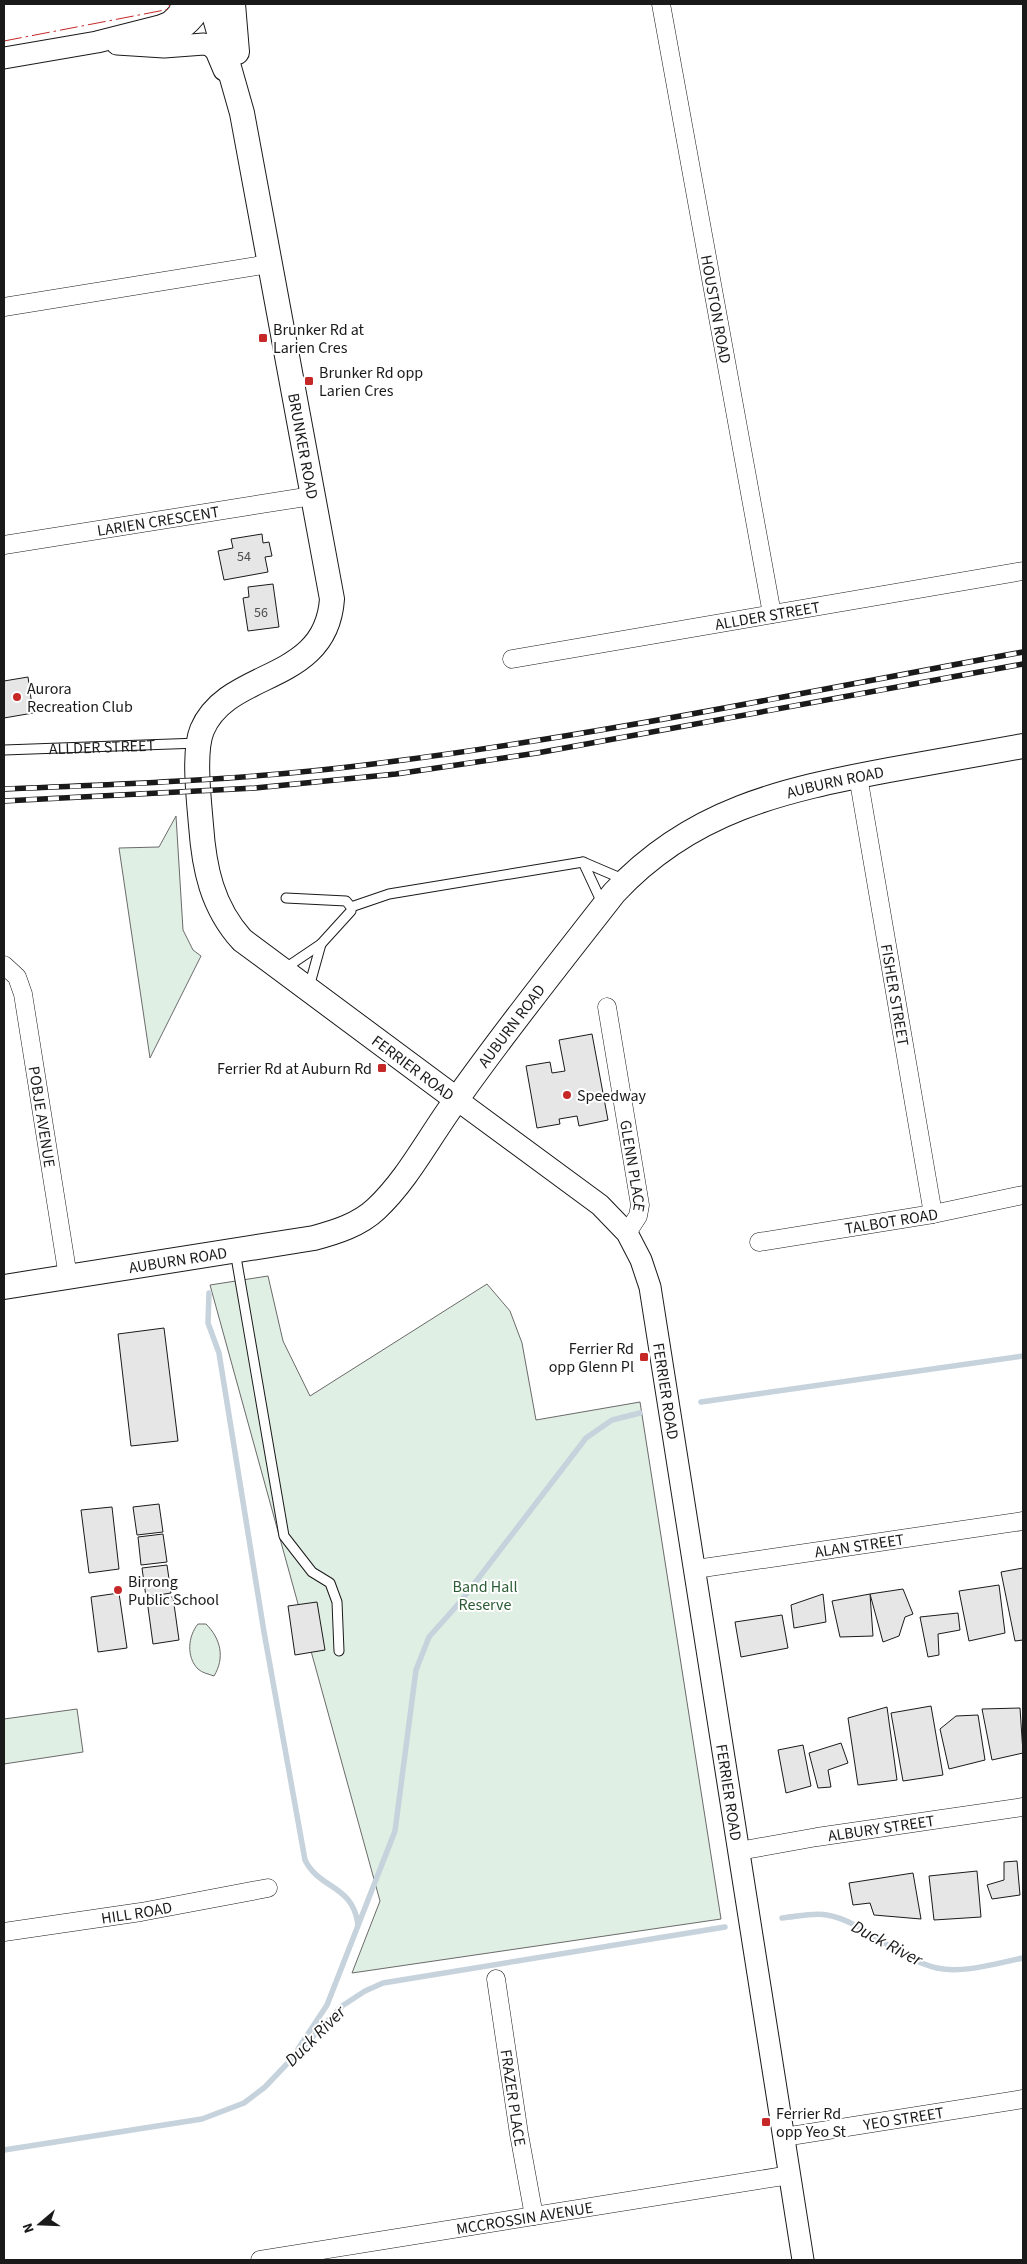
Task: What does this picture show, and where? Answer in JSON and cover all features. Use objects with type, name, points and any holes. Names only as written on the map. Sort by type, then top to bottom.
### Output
[{"type":"main road","name":"BRUNKER ROAD","points":[[211,4],[242,113]]},
{"type":"main road","name":"BRUNKER ROAD","points":[[202,733],[218,708],[233,696],[294,664],[312,649],[324,630],[331,611],[332,599],[242,113],[233,4]]},
{"type":"main road","name":"FERRIER ROAD","points":[[202,733],[202,840],[210,887],[230,926],[242,940],[308,991],[456,1099]]},
{"type":"main road","name":"AUBURN ROAD","points":[[4,1287],[314,1238],[338,1231],[358,1222],[375,1210],[396,1188],[456,1099],[604,906],[626,880],[656,854],[680,838],[733,810],[757,800],[808,786],[1023,746]]},
{"type":"street","points":[[4,58],[97,42],[160,26],[170,22],[178,14],[183,4]]},
{"type":"street","points":[[97,42],[135,42],[160,39],[185,28],[203,4]]},
{"type":"street","name":"HOUSTON ROAD","points":[[661,4],[772,614]]},
{"type":"street","points":[[97,42],[164,47],[196,43],[211,46],[220,60],[242,113]]},
{"type":"street","points":[[4,306],[269,264]]},
{"type":"street","name":"LARIEN CRESCENT","points":[[4,545],[312,496]]},
{"type":"street","name":"ALLDER STREET","points":[[512,660],[1023,571]]},
{"type":"street","name":"FISHER STREET","points":[[858,776],[933,1214]]},
{"type":"street","name":"POBJE AVENUE","points":[[4,964],[17,977],[23,994],[68,1276]]},
{"type":"street","name":"GLENN PLACE","points":[[607,1007],[640,1205],[638,1216],[627,1233]]},
{"type":"street","name":"FERRIER ROAD","points":[[456,1099],[600,1205],[627,1233],[641,1260],[650,1286],[696,1569],[803,2260]]},
{"type":"street","name":"TALBOT ROAD","points":[[759,1242],[933,1214],[1023,1195]]},
{"type":"street","name":"ALAN STREET","points":[[696,1569],[1023,1521]]},
{"type":"street","name":"ALBURY STREET","points":[[739,1851],[817,1837],[1023,1807]]},
{"type":"street","name":"HILL ROAD","points":[[4,1932],[141,1912],[268,1888]]},
{"type":"street","name":"FRAZER PLACE","points":[[496,1979],[534,2216]]},
{"type":"street","name":"YEO STREET","points":[[784,2137],[1023,2099]]},
{"type":"street","name":"MCCROSSIN AVENUE","points":[[260,2260],[790,2174]]},
{"type":"lane","name":"ALLDER STREET","points":[[4,750],[202,733]]},
{"type":"lane","points":[[583,862],[604,906]]},
{"type":"lane","points":[[350,907],[389,894],[583,862],[626,880]]},
{"type":"lane","points":[[281,970],[321,944],[350,911],[346,901],[286,898]]},
{"type":"lane","points":[[308,991],[321,944]]},
{"type":"lane","points":[[235,1251],[284,1536],[312,1572],[330,1584],[337,1602],[339,1651]]},
{"type":"green space","points":[[176,816],[183,930],[193,950],[201,956],[150,1058],[119,848],[159,847]]},
{"type":"green space","name":"Band Hall Reserve","points":[[268,1276],[283,1341],[310,1396],[487,1284],[510,1311],[522,1343],[536,1420],[640,1402],[721,1919],[352,1973],[380,1901],[210,1285]]},
{"type":"green space","points":[[198,1624],[206,1624],[218,1642],[220,1662],[214,1676],[200,1670],[194,1664],[190,1653],[190,1640]]},
{"type":"green space","points":[[77,1709],[83,1752],[4,1764],[4,1719]]},
{"type":"building","points":[[262,534],[263,543],[269,542],[272,556],[265,557],[268,572],[224,580],[218,551],[233,548],[231,539]]},
{"type":"building","points":[[273,584],[279,627],[248,631],[243,598],[249,597],[248,587]]},
{"type":"building","name":"Aurora Recreation Club","points":[[28,677],[33,713],[4,718],[4,681]]},
{"type":"building","name":"Speedway","points":[[592,1034],[608,1120],[579,1126],[577,1116],[559,1119],[560,1124],[537,1128],[526,1066],[550,1062],[552,1073],[565,1071],[559,1040]]},
{"type":"building","points":[[164,1328],[178,1441],[131,1446],[118,1334]]},
{"type":"building","points":[[159,1504],[163,1532],[137,1535],[133,1507]]},
{"type":"building","points":[[112,1507],[119,1569],[89,1573],[81,1510]]},
{"type":"building","points":[[163,1534],[167,1562],[141,1565],[138,1537]]},
{"type":"building","points":[[167,1565],[171,1593],[146,1597],[142,1568]]},
{"type":"building","points":[[1023,1568],[1023,1640],[1015,1641],[1001,1572]]},
{"type":"building","points":[[999,1585],[1005,1633],[969,1641],[959,1591]]},
{"type":"building","points":[[903,1589],[913,1614],[905,1617],[899,1636],[883,1642],[870,1594]]},
{"type":"building","points":[[119,1593],[127,1648],[98,1652],[91,1597]]},
{"type":"building","points":[[823,1594],[826,1622],[794,1628],[791,1605]]},
{"type":"building","points":[[870,1594],[873,1636],[840,1637],[832,1601]]},
{"type":"building","points":[[173,1597],[179,1640],[153,1644],[147,1600]]},
{"type":"building","points":[[317,1602],[325,1650],[295,1655],[288,1606]]},
{"type":"building","points":[[958,1613],[960,1630],[938,1634],[939,1655],[928,1657],[920,1617]]},
{"type":"building","points":[[782,1615],[788,1648],[741,1657],[735,1622]]},
{"type":"building","points":[[931,1706],[943,1775],[903,1781],[891,1713]]},
{"type":"building","points":[[887,1707],[897,1780],[858,1785],[848,1718]]},
{"type":"building","points":[[1020,1708],[1023,1753],[992,1760],[982,1709]]},
{"type":"building","points":[[978,1715],[985,1760],[949,1769],[940,1729],[956,1716]]},
{"type":"building","points":[[841,1743],[848,1763],[828,1770],[831,1787],[818,1788],[809,1753]]},
{"type":"building","points":[[803,1745],[811,1786],[786,1793],[778,1750]]},
{"type":"building","points":[[1017,1861],[1020,1895],[992,1899],[987,1885],[1004,1880],[1004,1862]]},
{"type":"building","points":[[977,1871],[981,1917],[934,1920],[929,1876]]},
{"type":"building","points":[[913,1873],[921,1919],[874,1915],[870,1903],[853,1905],[849,1883]]},
{"type":"waterway","points":[[209,1293],[208,1323],[219,1353],[264,1632],[305,1860],[311,1870],[343,1894],[349,1901],[355,1911],[358,1924]]},
{"type":"waterway","points":[[701,1402],[1023,1356]]},
{"type":"waterway","points":[[298,2049],[327,2005],[395,1831],[416,1670],[429,1637],[461,1601],[586,1438],[612,1420],[640,1413]]},
{"type":"waterway","name":"Duck River","points":[[782,1918],[816,1914],[840,1919],[867,1932],[908,1957],[937,1968],[969,1969],[1023,1958]]},
{"type":"waterway","name":"Duck River","points":[[4,2150],[202,2119],[244,2103],[265,2087],[342,2006],[365,1991],[383,1983],[725,1927]]},
{"type":"railway","points":[[4,789],[151,783],[298,772],[396,761],[632,725],[1023,652]]},
{"type":"railway","points":[[4,801],[255,788],[396,774],[537,753],[1023,664]]},
{"type":"power","points":[[4,41],[170,9],[169,4]]},
{"type":"place","name":"Brunker Rd at Larien Cres","points":[[263,338]]},
{"type":"place","name":"Brunker Rd opp Larien Cres","points":[[309,381]]},
{"type":"place","name":"Aurora Recreation Club","points":[[17,697]]},
{"type":"place","name":"Ferrier Rd at Auburn Rd","points":[[382,1068]]},
{"type":"place","name":"Speedway","points":[[567,1095]]},
{"type":"place","name":"Ferrier Rd opp Glenn Pl","points":[[644,1357]]},
{"type":"place","name":"Birrong Public School","points":[[118,1590]]},
{"type":"place","name":"Ferrier Rd opp Yeo St","points":[[766,2122]]}]
